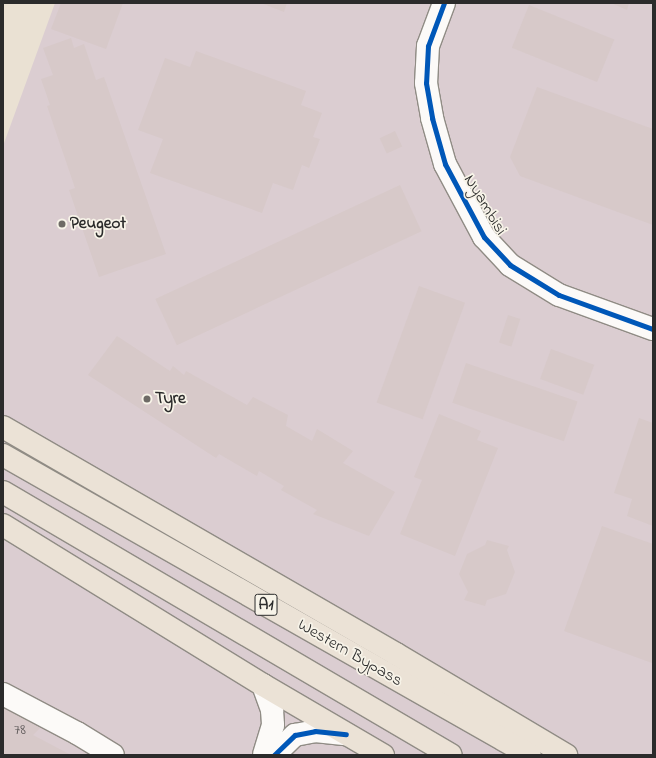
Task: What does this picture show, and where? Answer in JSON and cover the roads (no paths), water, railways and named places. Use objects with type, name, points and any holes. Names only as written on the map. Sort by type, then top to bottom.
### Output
[{"type":"main road","points":[[3,412],[27,442]]},
{"type":"main road","points":[[3,428],[396,654],[566,755]]},
{"type":"main road","name":"Western Bypass","points":[[3,455],[530,755]]},
{"type":"main road","name":"A1","points":[[3,492],[451,755]]},
{"type":"main road","points":[[3,524],[263,685],[383,755]]},
{"type":"street","name":"Nyambisi","points":[[444,3],[428,46],[426,83],[432,118],[445,164],[484,237],[510,265],[559,295],[653,329]]},
{"type":"street","points":[[263,685],[272,710],[273,725],[264,755]]},
{"type":"street","points":[[3,694],[77,733],[113,755]]},
{"type":"street","points":[[274,755],[295,735],[315,731],[346,734]]},
{"type":"place","name":"Peugeot","points":[[62,224]]},
{"type":"place","name":"Tyre","points":[[147,399]]}]
